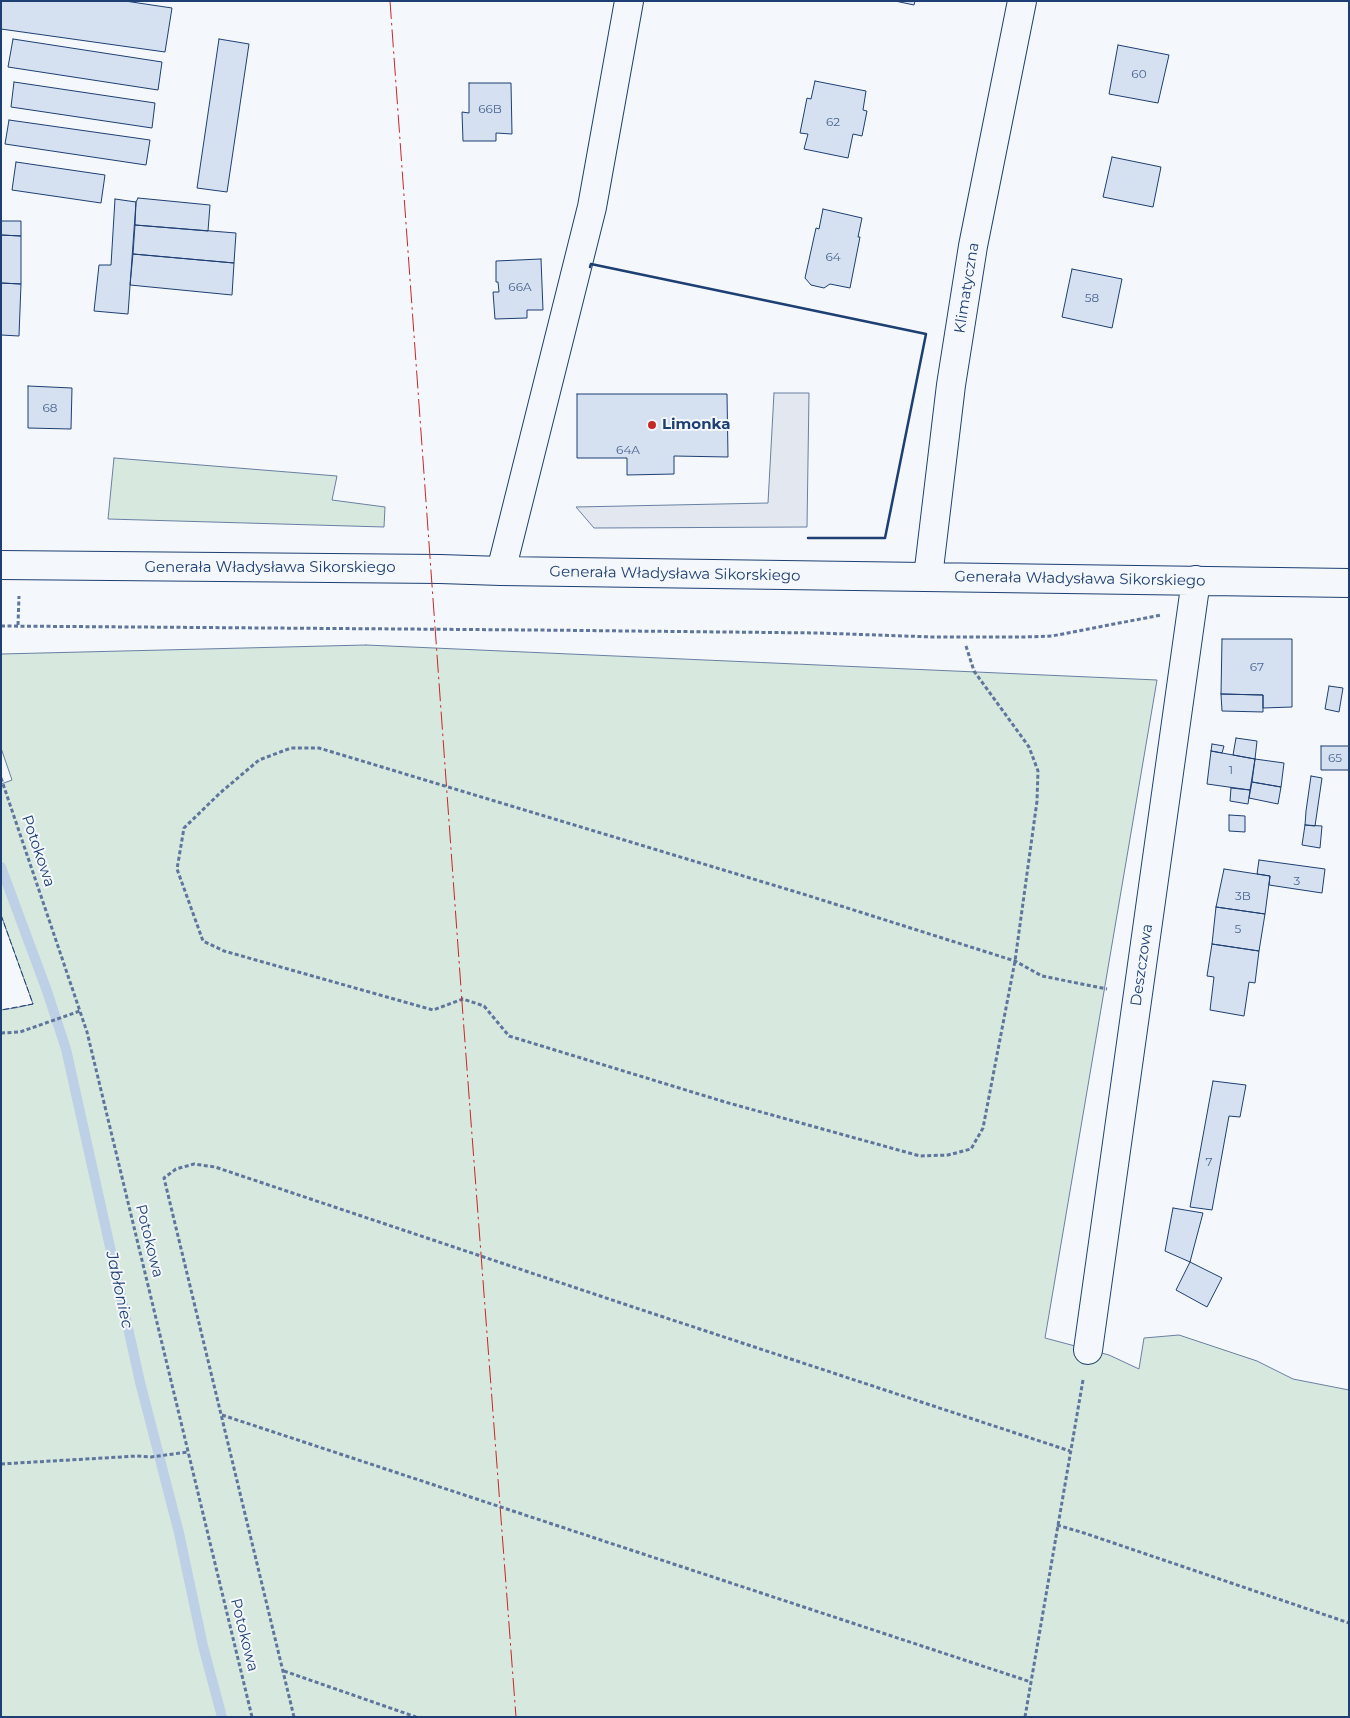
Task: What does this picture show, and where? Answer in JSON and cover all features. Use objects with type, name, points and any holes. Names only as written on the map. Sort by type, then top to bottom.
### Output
[{"type":"street","points":[[501,571],[592,207],[629,1]]},
{"type":"street","name":"Klimatyczna","points":[[928,577],[951,385],[973,246],[1022,1]]},
{"type":"street","name":"Generała Władysława Sikorskiego","points":[[1,565],[440,569],[1349,583]]},
{"type":"street","name":"Deszczowa","points":[[1088,1350],[1196,580]]},
{"type":"path","points":[[1,626],[819,633],[933,637],[1024,637],[1052,636],[1162,614],[1191,613]]},
{"type":"path","points":[[966,646],[974,671],[1029,747],[1038,771],[1037,801],[1014,961],[983,1128],[971,1149],[948,1155],[920,1156],[725,1102],[509,1036],[484,1006],[463,999],[433,1010],[224,951],[203,941],[177,869],[184,828],[220,793],[259,760],[291,748],[319,748],[794,891],[1014,961],[1042,976],[1138,993]]},
{"type":"path","name":"Potokowa","points":[[1,778],[87,1032],[252,1717]]},
{"type":"path","points":[[1,1033],[20,1032],[80,1011]]},
{"type":"path","points":[[294,1717],[164,1178],[176,1169],[194,1164],[215,1167],[1070,1451]]},
{"type":"path","points":[[1025,1717],[1088,1350]]},
{"type":"path","points":[[221,1415],[1031,1682]]},
{"type":"path","points":[[1,1464],[137,1456],[151,1457],[188,1452]]},
{"type":"path","points":[[1057,1525],[1349,1623]]},
{"type":"path","points":[[284,1671],[416,1717]]},
{"type":"shaded area","points":[[774,393],[809,393],[807,527],[594,528],[576,507],[768,503]]},
{"type":"shaded area","points":[[114,458],[337,476],[332,500],[385,507],[384,527],[108,519]]},
{"type":"shaded area","points":[[366,645],[1157,680],[1045,1338],[1109,1355],[1139,1369],[1144,1338],[1179,1335],[1257,1361],[1293,1379],[1349,1390],[1349,1717],[1,1717],[1,1010],[33,1004],[1,915],[1,784],[12,780],[1,748],[1,654]]},
{"type":"building","points":[[1,1],[125,1],[172,8],[165,52],[1,29]]},
{"type":"building","points":[[895,1],[915,1],[914,5]]},
{"type":"building","points":[[13,39],[162,62],[158,90],[8,67]]},
{"type":"building","points":[[219,39],[249,44],[227,192],[197,188]]},
{"type":"building","points":[[1118,45],[1169,55],[1158,103],[1109,94]]},
{"type":"building","points":[[815,81],[866,91],[863,110],[867,111],[862,136],[853,134],[848,158],[804,149],[808,134],[800,133],[807,98],[811,99]]},
{"type":"building","points":[[14,82],[155,103],[152,128],[11,107]]},
{"type":"building","points":[[469,83],[511,83],[512,134],[496,133],[496,141],[463,141],[462,112],[469,113]]},
{"type":"building","points":[[9,120],[150,140],[146,165],[5,144]]},
{"type":"building","points":[[1112,157],[1161,167],[1153,207],[1103,197]]},
{"type":"building","points":[[16,162],[105,175],[101,203],[12,190]]},
{"type":"building","points":[[138,198],[210,205],[208,231],[135,225],[136,202]]},
{"type":"building","points":[[115,199],[136,202],[128,314],[94,311],[99,265],[111,265]]},
{"type":"building","points":[[823,209],[862,218],[850,288],[830,284],[824,288],[811,285],[805,278],[816,228],[819,229]]},
{"type":"building","points":[[1,221],[21,221],[21,236],[1,235]]},
{"type":"building","points":[[135,225],[236,233],[234,263],[133,254]]},
{"type":"building","points":[[1,235],[21,236],[21,284],[1,283]]},
{"type":"building","points":[[133,254],[234,263],[232,295],[130,285]]},
{"type":"building","points":[[541,259],[543,310],[527,310],[527,318],[495,319],[493,292],[499,292],[498,282],[496,282],[496,261]]},
{"type":"building","points":[[1072,269],[1122,279],[1112,328],[1062,317]]},
{"type":"building","points":[[1,283],[21,284],[19,336],[1,335]]},
{"type":"building","points":[[28,386],[72,388],[71,429],[28,428]]},
{"type":"building","name":"Limonka","points":[[577,394],[727,394],[728,457],[674,456],[674,474],[627,475],[627,458],[577,458]]},
{"type":"building","points":[[1222,639],[1292,639],[1292,707],[1263,708],[1263,695],[1221,694]]},
{"type":"building","points":[[1329,686],[1343,688],[1339,712],[1325,709]]},
{"type":"building","points":[[1221,694],[1263,695],[1263,712],[1222,711]]},
{"type":"building","points":[[1236,738],[1257,741],[1255,759],[1233,755]]},
{"type":"building","points":[[1212,744],[1224,746],[1222,753],[1211,751]]},
{"type":"building","points":[[1321,746],[1349,746],[1349,770],[1321,770]]},
{"type":"building","points":[[1211,751],[1255,759],[1250,790],[1207,784]]},
{"type":"building","points":[[1255,759],[1284,763],[1281,787],[1252,782]]},
{"type":"building","points":[[1311,776],[1322,778],[1315,826],[1305,825]]},
{"type":"building","points":[[1252,782],[1281,787],[1278,804],[1249,798]]},
{"type":"building","points":[[1231,788],[1250,790],[1248,804],[1230,801]]},
{"type":"building","points":[[1229,815],[1245,816],[1245,832],[1229,831]]},
{"type":"building","points":[[1305,825],[1322,826],[1320,848],[1302,845]]},
{"type":"building","points":[[1259,860],[1325,869],[1322,893],[1269,885],[1270,876],[1257,874]]},
{"type":"building","points":[[1224,869],[1270,876],[1265,914],[1216,907]]},
{"type":"building","points":[[1216,907],[1265,914],[1259,951],[1212,944]]},
{"type":"building","points":[[1212,944],[1259,951],[1255,983],[1249,982],[1244,1016],[1210,1010],[1214,977],[1207,976]]},
{"type":"building","points":[[1213,1081],[1246,1085],[1240,1117],[1229,1116],[1212,1210],[1190,1207]]},
{"type":"building","points":[[1173,1208],[1203,1213],[1190,1262],[1165,1251]]},
{"type":"building","points":[[1190,1262],[1222,1278],[1207,1307],[1176,1290]]},
{"type":"waterway","name":"Jabłoniec","points":[[1,867],[47,991],[66,1049],[140,1382],[179,1533],[203,1646],[222,1717]]},
{"type":"fence","points":[[1,915],[33,1004],[1,1010]]},
{"type":"wall","points":[[590,267],[591,264],[926,334],[885,538],[808,538]]},
{"type":"power","points":[[390,1],[463,1016],[516,1717]]},
{"type":"place","name":"Limonka","points":[[652,425]]}]
